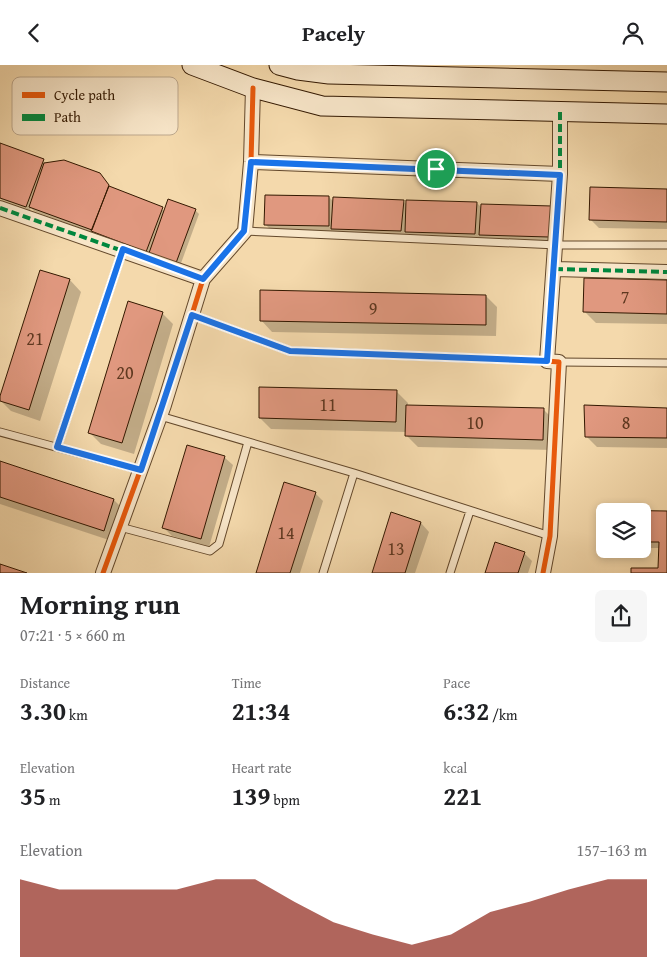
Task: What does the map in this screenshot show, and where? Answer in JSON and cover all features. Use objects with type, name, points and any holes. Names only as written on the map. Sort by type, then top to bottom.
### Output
[{"type":"main road","points":[[192,65],[253,88],[322,105],[667,114]]},
{"type":"main road","points":[[279,65],[298,70],[329,74],[667,81]]},
{"type":"street","points":[[103,573],[160,416],[203,279],[244,231],[251,162],[253,88]]},
{"type":"street","points":[[543,573],[550,536],[560,112]]},
{"type":"street","points":[[251,162],[560,175]]},
{"type":"street","points":[[0,208],[123,249],[203,279]]},
{"type":"street","points":[[555,269],[667,272]]},
{"type":"lane","points":[[244,231],[557,245],[667,245]]},
{"type":"lane","points":[[57,447],[123,249]]},
{"type":"lane","points":[[192,315],[290,351],[553,362],[667,363]]},
{"type":"lane","points":[[160,416],[354,473],[550,536]]},
{"type":"lane","points":[[0,432],[141,470]]},
{"type":"lane","points":[[120,527],[210,551],[219,544],[248,442]]},
{"type":"lane","points":[[323,573],[354,473]]},
{"type":"lane","points":[[450,573],[470,511]]},
{"type":"building","points":[[0,143],[44,159],[26,207],[0,198]]},
{"type":"building","points":[[64,160],[100,173],[109,185],[92,230],[29,207],[44,163]]},
{"type":"building","points":[[109,186],[163,207],[146,252],[91,231]]},
{"type":"building","points":[[590,187],[667,189],[667,222],[589,220]]},
{"type":"building","points":[[265,195],[329,196],[329,226],[264,225]]},
{"type":"building","points":[[333,197],[404,200],[401,231],[331,229]]},
{"type":"building","points":[[168,199],[196,209],[176,263],[149,253]]},
{"type":"building","points":[[406,200],[477,202],[475,234],[405,232]]},
{"type":"building","points":[[481,204],[552,206],[549,237],[479,235]]},
{"type":"building","points":[[40,270],[70,279],[29,410],[0,401],[0,396]]},
{"type":"building","points":[[584,278],[667,280],[667,314],[583,312]]},
{"type":"building","points":[[260,290],[486,295],[486,325],[260,321]]},
{"type":"building","points":[[128,301],[163,312],[122,443],[88,433]]},
{"type":"building","points":[[259,387],[397,390],[396,422],[259,418]]},
{"type":"building","points":[[406,405],[544,408],[543,440],[405,436]]},
{"type":"building","points":[[584,405],[667,408],[667,438],[585,437]]},
{"type":"building","points":[[187,445],[225,456],[201,539],[162,528]]},
{"type":"building","points":[[0,461],[114,499],[104,531],[0,497]]},
{"type":"building","points":[[284,482],[316,492],[290,573],[256,573]]},
{"type":"building","points":[[651,511],[667,511],[667,573],[631,573],[631,568],[658,568],[659,542],[651,542]]},
{"type":"building","points":[[391,512],[421,522],[405,573],[372,573]]},
{"type":"building","points":[[495,542],[525,552],[518,573],[485,573]]},
{"type":"building","points":[[0,564],[27,573],[0,573]]},
{"type":"marked path","points":[[560,112],[560,174]]},
{"type":"marked path","points":[[0,208],[203,279]]},
{"type":"marked path","points":[[555,269],[667,272]]},
{"type":"cycle path","points":[[103,573],[164,405],[203,279],[245,231],[251,162],[253,88]]},
{"type":"cycle path","points":[[251,162],[560,174],[547,361],[559,362],[550,536],[543,573]]},
{"type":"route","points":[[251,162],[436,169],[560,175],[557,245],[547,361],[290,351],[192,315],[164,405],[141,470],[57,447],[123,249],[203,279],[244,231],[251,162]]}]
